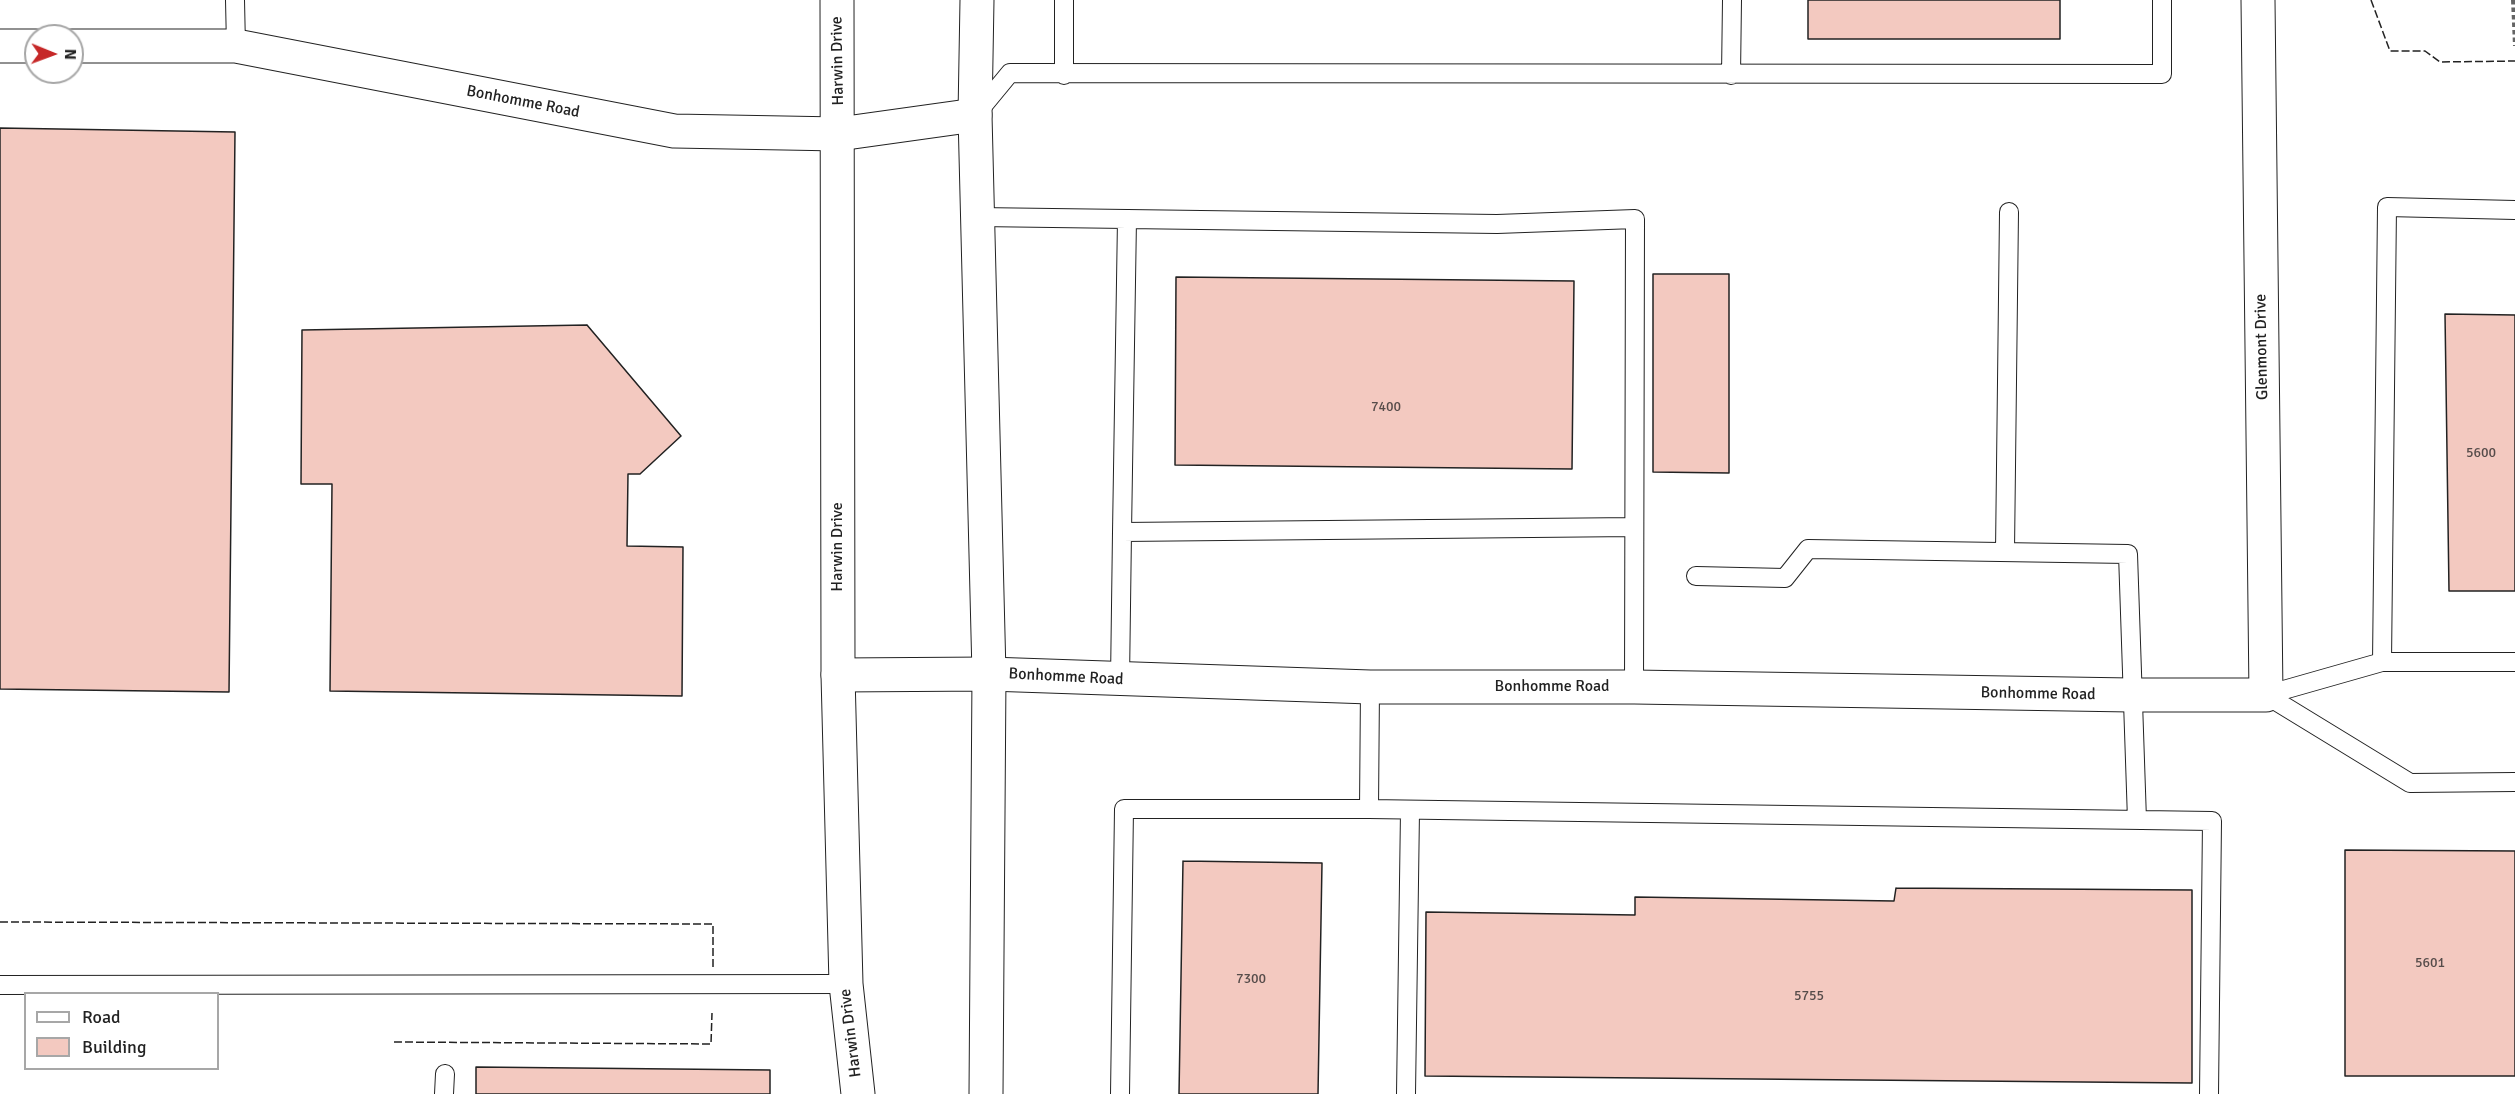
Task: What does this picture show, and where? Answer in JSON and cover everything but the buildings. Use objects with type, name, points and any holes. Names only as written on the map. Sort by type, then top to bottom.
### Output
[{"type":"street","name":"Harwin Drive","points":[[837,0],[839,134],[838,675],[846,984],[858,1094]]},
{"type":"street","points":[[977,0],[975,116],[989,674],[986,1094]]},
{"type":"street","name":"Glenmont Drive","points":[[2258,0],[2266,695]]},
{"type":"street","points":[[0,46],[24,46]]},
{"type":"street","name":"Bonhomme Road","points":[[84,46],[236,46],[674,131],[839,134],[975,116]]},
{"type":"street","name":"Bonhomme Road","points":[[838,675],[989,674],[1370,687],[1634,687],[2266,695]]},
{"type":"lane","points":[[235,0],[236,46]]},
{"type":"lane","points":[[1064,0],[1064,75]]},
{"type":"lane","points":[[1731,75],[1732,0]]},
{"type":"lane","points":[[975,116],[1010,73],[1064,75],[2162,75],[2162,0]]},
{"type":"lane","points":[[2382,662],[2387,207],[2515,210]]},
{"type":"lane","points":[[2005,551],[2009,212]]},
{"type":"lane","points":[[978,218],[1497,224],[1635,219],[1634,687]]},
{"type":"lane","points":[[1120,680],[1126,219]]},
{"type":"lane","points":[[1122,532],[1634,527]]},
{"type":"lane","points":[[1696,576],[1785,578],[1808,549],[2128,554],[2137,820]]},
{"type":"lane","points":[[2266,695],[2382,662],[2515,662]]},
{"type":"lane","points":[[1369,809],[1370,687]]},
{"type":"lane","points":[[2266,695],[2410,783],[2515,782]]},
{"type":"lane","points":[[1120,1094],[1124,809],[1369,809],[2212,821],[2210,1094]]},
{"type":"lane","points":[[1406,1094],[1410,811]]},
{"type":"lane","points":[[0,985],[846,984]]},
{"type":"lane","points":[[444,1094],[445,1074]]},
{"type":"path","points":[[2513,0],[2515,46]]},
{"type":"fence","points":[[2371,0],[2390,51],[2425,51],[2440,62],[2515,61]]},
{"type":"fence","points":[[0,922],[713,924],[713,969]]},
{"type":"fence","points":[[394,1042],[711,1044],[712,1013]]}]
